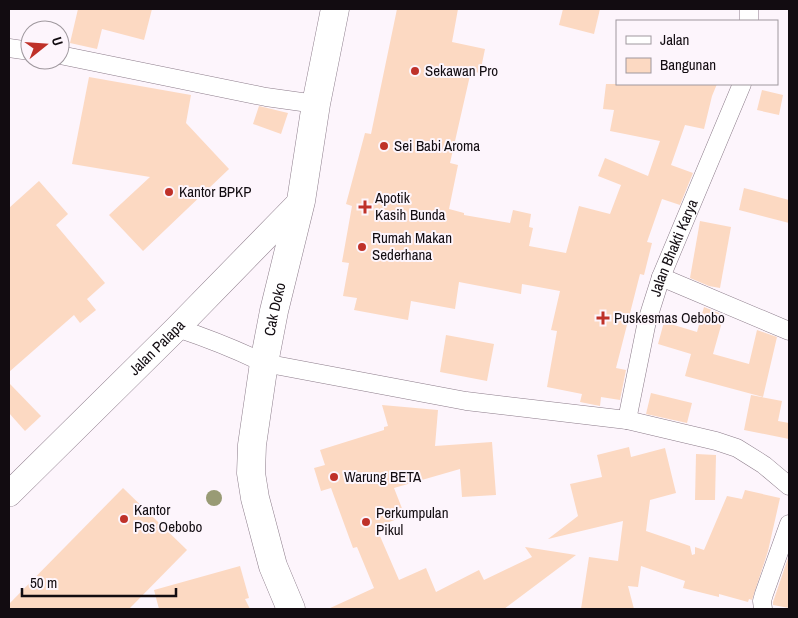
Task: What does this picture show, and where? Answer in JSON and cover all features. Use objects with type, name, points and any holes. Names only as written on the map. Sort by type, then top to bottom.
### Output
[{"type":"main road","name":"Cak Doko","points":[[291,609],[273,566],[255,498],[251,473],[252,445],[264,364],[274,312],[301,201],[316,104],[335,9]]},
{"type":"main road","name":"Jalan Palapa","points":[[9,494],[177,328],[301,201]]},
{"type":"street","points":[[70,57],[266,97],[316,104]]},
{"type":"street","name":"Jalan Bhakti Karya","points":[[627,420],[647,321],[661,277],[742,85]]},
{"type":"street","points":[[661,277],[789,331]]},
{"type":"street","points":[[177,328],[213,340],[264,364],[466,402],[627,420],[716,441],[737,448],[764,465],[789,486]]},
{"type":"street","points":[[763,609],[764,594],[789,524]]},
{"type":"building","points":[[78,9],[152,9],[144,40],[102,29],[97,49],[70,43]]},
{"type":"building","points":[[397,9],[458,9],[452,42],[485,49],[480,73],[471,71],[450,163],[458,165],[449,209],[464,213],[464,215],[510,223],[513,210],[531,214],[529,227],[533,228],[529,246],[566,253],[579,206],[610,214],[621,185],[598,176],[605,158],[648,176],[660,141],[610,131],[614,110],[603,109],[606,84],[717,85],[704,129],[685,125],[671,165],[693,173],[680,205],[662,199],[647,242],[652,243],[644,275],[640,274],[616,368],[626,370],[620,400],[601,397],[600,406],[580,402],[582,394],[547,387],[557,331],[551,330],[560,291],[522,284],[521,294],[459,282],[455,309],[411,301],[408,320],[354,310],[357,298],[343,296],[349,263],[342,262],[352,206],[346,204],[365,133],[371,134]]},
{"type":"building","points":[[563,9],[600,9],[594,34],[559,25]]},
{"type":"building","points":[[89,77],[191,95],[186,123],[229,169],[143,251],[109,215],[150,177],[72,164]]},
{"type":"building","points":[[762,90],[783,95],[779,115],[757,110]]},
{"type":"building","points":[[259,106],[288,113],[281,134],[253,124]]},
{"type":"building","points":[[39,181],[68,214],[56,225],[105,283],[87,299],[96,310],[80,323],[74,315],[9,372],[9,208]]},
{"type":"building","points":[[744,188],[789,200],[789,223],[739,210]]},
{"type":"building","points":[[700,221],[731,227],[720,288],[709,286],[690,278]]},
{"type":"building","points":[[704,307],[724,315],[713,354],[749,364],[757,330],[777,337],[763,397],[685,376],[691,354],[658,344],[664,322],[697,332]]},
{"type":"building","points":[[446,335],[494,344],[487,381],[440,372]]},
{"type":"building","points":[[9,383],[41,416],[25,431],[9,413]]},
{"type":"building","points":[[651,393],[692,403],[687,423],[646,414]]},
{"type":"building","points":[[751,395],[782,401],[778,421],[789,423],[789,439],[744,430]]},
{"type":"building","points":[[382,405],[438,410],[435,446],[492,442],[496,495],[462,497],[460,469],[394,488],[405,516],[376,527],[399,580],[426,568],[436,592],[479,570],[484,580],[532,557],[525,547],[576,555],[504,609],[328,609],[374,588],[357,547],[353,548],[331,488],[321,491],[314,468],[325,465],[320,450],[384,430],[384,427],[388,426]]},
{"type":"building","points":[[629,447],[631,457],[665,448],[676,493],[650,500],[646,531],[690,546],[692,555],[695,554],[695,547],[704,550],[727,496],[742,499],[745,490],[780,498],[768,551],[752,600],[749,599],[748,602],[719,594],[719,597],[683,588],[685,581],[641,566],[638,587],[628,586],[634,609],[581,609],[589,557],[618,561],[623,521],[548,539],[578,516],[570,484],[602,477],[597,455]]},
{"type":"building","points":[[696,454],[716,455],[715,500],[695,500]]},
{"type":"building","name":"Kantor Pos Oebobo","points":[[123,488],[187,550],[129,609],[9,609],[9,604]]},
{"type":"building","points":[[789,558],[789,608],[773,605]]},
{"type":"building","points":[[240,566],[249,598],[245,599],[250,609],[159,609],[154,590]]},
{"type":"place","name":"Sekawan Pro","points":[[415,71]]},
{"type":"place","name":"Sei Babi Aroma","points":[[384,146]]},
{"type":"place","name":"Kantor BPKP","points":[[169,192]]},
{"type":"place","name":"Apotik Kasih Bunda","points":[[365,207]]},
{"type":"place","name":"Rumah Makan Sederhana","points":[[362,247]]},
{"type":"place","name":"Puskesmas Oebobo","points":[[603,318]]},
{"type":"place","name":"Warung BETA","points":[[334,477]]},
{"type":"place","name":"Kantor Pos Oebobo","points":[[124,519]]},
{"type":"place","name":"Perkumpulan Pikul","points":[[366,522]]}]
